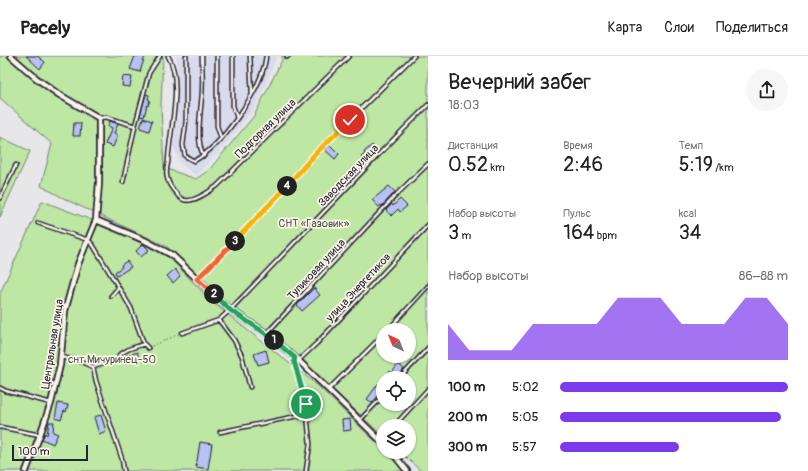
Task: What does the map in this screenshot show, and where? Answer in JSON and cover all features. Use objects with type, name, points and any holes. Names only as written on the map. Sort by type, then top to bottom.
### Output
[{"type":"street","points":[[11,56],[47,86],[99,118]]},
{"type":"street","name":"Центральная улица","points":[[26,471],[51,403],[61,357],[65,311],[78,264],[96,220],[99,183],[99,118]]},
{"type":"street","points":[[96,220],[144,240],[172,255],[230,310],[266,334],[297,359],[376,435]]},
{"type":"street","points":[[398,459],[407,471]]},
{"type":"lane","points":[[122,182],[134,126],[149,73],[160,56]]},
{"type":"lane","name":"Подгорная улица","points":[[168,56],[174,74],[175,89],[167,177],[173,190],[186,201],[198,198],[217,186],[349,56]]},
{"type":"lane","points":[[186,56],[186,120],[183,145],[186,156],[194,162],[204,156],[221,138],[244,109],[265,65],[266,56]]},
{"type":"lane","points":[[202,56],[200,139],[201,152],[204,156]]},
{"type":"lane","points":[[217,56],[217,126],[221,138]]},
{"type":"lane","points":[[233,56],[233,106],[237,118]]},
{"type":"lane","points":[[250,56],[252,93]]},
{"type":"lane","points":[[197,279],[248,228],[317,152],[414,56]]},
{"type":"lane","name":"Заводская улица","points":[[219,320],[428,105]]},
{"type":"lane","points":[[99,118],[106,117],[134,126]]},
{"type":"lane","name":"Тупиковая улица","points":[[266,334],[397,194],[428,164]]},
{"type":"lane","points":[[0,198],[16,165]]},
{"type":"lane","points":[[38,223],[88,240],[93,245],[131,308],[144,344],[148,348]]},
{"type":"lane","name":"улица Энергетиков","points":[[297,359],[317,343],[428,225]]},
{"type":"lane","points":[[394,323],[428,286]]},
{"type":"lane","points":[[111,296],[118,288]]},
{"type":"lane","points":[[182,333],[219,320],[234,340],[242,356],[250,388]]},
{"type":"lane","points":[[328,390],[376,342]]},
{"type":"lane","points":[[119,355],[129,349],[144,344]]},
{"type":"lane","points":[[407,371],[428,348]]},
{"type":"lane","points":[[61,357],[82,362],[93,367],[109,362]]},
{"type":"lane","points":[[297,359],[294,361],[306,404],[310,444],[306,471]]},
{"type":"lane","points":[[93,367],[96,381],[122,459],[124,471]]},
{"type":"lane","points":[[0,388],[51,403]]},
{"type":"lane","points":[[400,419],[428,389]]},
{"type":"lane","points":[[360,420],[376,403]]},
{"type":"lane","points":[[220,432],[307,414]]},
{"type":"lane","points":[[0,427],[40,435]]},
{"type":"path","points":[[148,348],[182,333]]},
{"type":"shaded area","points":[[177,56],[277,56],[256,105],[231,138],[196,176],[180,163],[173,145],[178,116]]},
{"type":"green space","name":"СНТ «Газовик»","points":[[0,56],[163,56],[161,106],[164,168],[196,179],[209,170],[254,116],[282,60],[282,56],[428,56],[428,471],[421,471],[408,459],[416,459],[416,419],[376,419],[376,430],[276,337],[225,301],[166,246],[71,202],[41,186],[52,144],[0,98]]},
{"type":"green space","points":[[0,137],[30,151],[0,217]]},
{"type":"green space","name":"снт Мичуринец-50","points":[[42,201],[105,225],[170,258],[212,302],[317,385],[376,442],[376,459],[394,459],[408,471],[0,471],[0,293]]},
{"type":"building","points":[[26,56],[37,56],[45,62],[40,69]]},
{"type":"building","points":[[135,56],[145,56],[140,72],[130,69]]},
{"type":"building","points":[[123,76],[132,77],[130,87],[122,86]]},
{"type":"building","points":[[146,94],[149,95],[148,99],[150,100],[144,117],[140,116]]},
{"type":"building","points":[[143,118],[152,121],[149,131],[140,128]]},
{"type":"building","points":[[110,121],[118,124],[114,133],[117,134],[117,137],[113,147],[105,144],[112,128],[108,126]]},
{"type":"building","points":[[74,123],[81,123],[80,136],[73,136]]},
{"type":"building","points":[[329,144],[339,154],[335,159],[324,149]]},
{"type":"building","points":[[372,145],[376,150],[364,161],[361,157]]},
{"type":"building","points":[[389,186],[395,192],[382,206],[381,205],[379,207],[372,200]]},
{"type":"building","points":[[400,199],[407,206],[400,212],[398,209],[391,216],[386,210]]},
{"type":"building","points":[[143,244],[149,250],[141,257],[136,251]]},
{"type":"building","points":[[127,261],[131,267],[117,276],[115,272]]},
{"type":"building","points":[[175,269],[180,276],[173,283],[167,276]]},
{"type":"building","points":[[314,288],[320,295],[302,311],[297,305]]},
{"type":"building","points":[[266,350],[269,362],[258,365],[254,354]]},
{"type":"building","points":[[137,352],[139,358],[124,363],[122,358]]},
{"type":"building","points":[[398,364],[404,369],[402,371],[393,371]]},
{"type":"building","points":[[376,387],[376,398],[372,403],[367,399]]},
{"type":"building","points":[[58,403],[68,405],[61,420],[55,418]]},
{"type":"building","points":[[101,415],[106,431],[99,434],[94,417]]},
{"type":"building","points":[[350,419],[351,430],[343,431],[342,420]]},
{"type":"building","points":[[49,422],[54,422],[53,432],[58,434],[53,444],[42,439],[45,433],[47,435]]},
{"type":"building","points":[[200,442],[212,444],[208,469],[196,467]]},
{"type":"route","points":[[306,404],[294,361],[295,358],[262,331],[230,310],[197,279],[248,228],[317,152],[350,120]]}]
